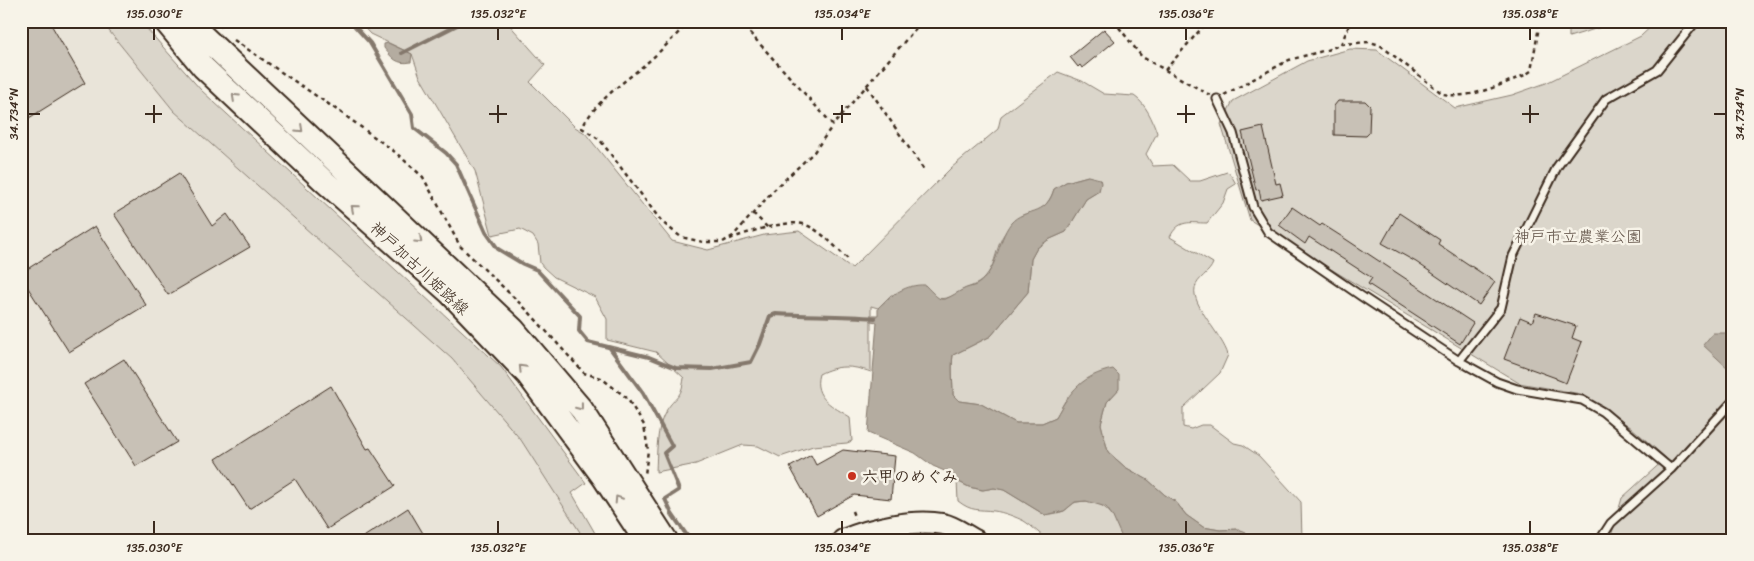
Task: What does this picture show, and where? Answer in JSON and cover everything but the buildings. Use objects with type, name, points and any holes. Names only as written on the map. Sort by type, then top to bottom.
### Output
[{"type":"main road","name":"神戸加古川姫路線","points":[[166,21],[203,66],[324,181],[450,292],[528,375],[604,478],[645,540]]},
{"type":"main road","name":"神戸加古川姫路線","points":[[190,21],[201,34],[513,329],[582,410],[633,486],[666,540]]},
{"type":"street","points":[[843,540],[861,532],[910,524],[944,524],[972,539]]},
{"type":"lane","points":[[1459,361],[1501,308],[1513,256],[1557,167],[1606,100],[1657,70],[1696,21]]},
{"type":"lane","points":[[1217,99],[1233,133],[1253,207],[1268,232],[1459,361],[1497,382],[1517,389],[1582,400],[1603,412],[1671,470]]},
{"type":"lane","points":[[1600,540],[1611,524],[1671,470],[1733,401]]},
{"type":"path","points":[[217,21],[224,31]]},
{"type":"path","points":[[690,21],[658,53],[601,103],[587,118],[582,128],[600,140],[662,222],[680,237],[703,242],[724,242],[746,233],[768,228],[805,224],[821,234],[849,260]]},
{"type":"path","points":[[739,21],[833,125]]},
{"type":"path","points":[[724,242],[733,236],[773,191],[814,152],[833,125],[922,21]]},
{"type":"path","points":[[1114,21],[1142,57],[1217,99],[1289,60],[1330,49],[1341,44],[1370,42],[1388,51],[1443,94],[1454,96],[1472,95],[1531,71],[1540,21]]},
{"type":"path","points":[[1165,70],[1208,21]]},
{"type":"path","points":[[1341,44],[1351,21]]},
{"type":"path","points":[[228,36],[343,114],[395,152],[422,177],[460,246],[528,311],[584,373],[601,378],[627,398],[644,425],[648,450],[645,474],[633,486]]},
{"type":"path","points":[[866,86],[924,170]]},
{"type":"path","points":[[753,213],[768,228]]},
{"type":"shaded area","points":[[21,21],[101,21],[174,111],[452,359],[521,440],[585,540],[21,540]]},
{"type":"shaded area","points":[[388,43],[412,54],[411,62],[398,62],[392,58],[384,48],[384,44]]},
{"type":"shaded area","points":[[1088,176],[1100,179],[1099,191],[1086,199],[1066,232],[1048,240],[1037,248],[1031,259],[1028,292],[991,336],[953,355],[953,395],[959,401],[981,404],[1016,423],[1042,423],[1056,417],[1072,392],[1085,380],[1093,375],[1113,369],[1119,375],[1119,389],[1107,402],[1101,424],[1108,452],[1125,467],[1148,480],[1176,502],[1186,515],[1203,527],[1220,530],[1238,529],[1246,532],[1248,540],[1123,540],[1112,515],[1106,507],[1086,501],[1075,502],[1064,511],[1045,515],[1004,490],[994,488],[983,490],[969,487],[915,453],[868,433],[877,322],[871,321],[871,315],[878,315],[878,308],[888,299],[899,291],[911,286],[925,285],[939,298],[945,299],[976,285],[989,272],[1002,239],[1011,223],[1022,215],[1041,208],[1046,204],[1054,189],[1066,182]]},
{"type":"shaded area","points":[[1713,333],[1733,333],[1733,368],[1730,370],[1703,345]]},
{"type":"green space","points":[[101,21],[140,21],[201,90],[501,367],[586,483],[572,493],[599,540],[585,540],[521,440],[452,359],[174,111]]},
{"type":"green space","points":[[358,21],[506,21],[545,65],[530,82],[575,127],[585,133],[672,241],[708,250],[764,235],[799,231],[852,268],[951,168],[998,129],[1001,116],[1058,72],[1082,81],[1104,94],[1134,96],[1148,112],[1157,133],[1146,154],[1153,166],[1173,165],[1190,181],[1200,181],[1227,172],[1236,184],[1228,189],[1223,203],[1207,223],[1185,223],[1177,227],[1170,237],[1213,263],[1196,284],[1195,295],[1202,312],[1225,347],[1228,355],[1220,373],[1183,408],[1183,427],[1191,429],[1201,425],[1210,425],[1234,443],[1243,445],[1259,456],[1301,502],[1302,540],[1248,540],[1245,532],[1238,529],[1220,530],[1203,527],[1186,515],[1176,502],[1148,480],[1125,467],[1108,452],[1101,424],[1107,402],[1119,389],[1065,401],[1056,417],[1042,423],[1016,423],[981,404],[959,401],[953,395],[953,355],[991,336],[1028,292],[1031,259],[1037,248],[1048,240],[1066,232],[1086,199],[1099,191],[1088,176],[1066,182],[1054,189],[1045,206],[1035,212],[1023,215],[1015,221],[1002,237],[988,274],[979,283],[946,298],[936,298],[932,292],[891,295],[878,308],[871,306],[871,372],[844,367],[819,374],[818,382],[822,396],[831,405],[850,417],[852,441],[813,446],[780,457],[758,446],[743,445],[696,464],[656,472],[660,425],[666,411],[680,394],[684,378],[656,352],[607,340],[607,319],[595,297],[554,277],[543,267],[540,263],[538,244],[533,236],[520,229],[492,235],[475,171],[420,77],[412,54],[370,34]]},
{"type":"green space","points":[[1569,21],[1610,21],[1608,25],[1569,37]]},
{"type":"green space","name":"神戸市立農業公園","points":[[1657,21],[1733,21],[1733,540],[1610,540],[1622,498],[1666,458],[1632,428],[1581,394],[1519,383],[1250,220],[1221,124],[1233,101],[1307,61],[1350,49],[1377,50],[1455,108],[1512,95],[1546,83],[1641,36]]},
{"type":"green space","points":[[957,481],[969,487],[982,490],[994,488],[1004,490],[1045,515],[1064,511],[1077,502],[1095,503],[1102,506],[1113,517],[1123,540],[1049,540],[1027,523],[1017,518],[963,505],[958,501]]},
{"type":"waterway","points":[[350,21],[370,43],[412,114],[414,128],[446,153],[456,164],[486,232],[498,249],[537,270],[580,316],[579,331],[588,342],[649,357],[676,368],[712,369],[751,362],[770,316],[776,314],[875,318]]},
{"type":"waterway","points":[[402,53],[465,21]]},
{"type":"waterway","points":[[610,348],[643,393],[672,446],[664,453],[679,490],[665,499],[672,514],[690,540]]},
{"type":"place","name":"六甲のめぐみ","points":[[852,476]]}]
